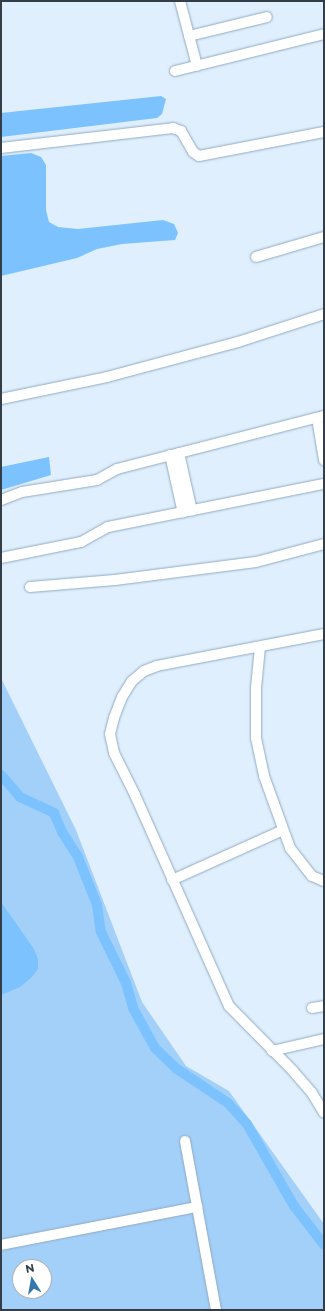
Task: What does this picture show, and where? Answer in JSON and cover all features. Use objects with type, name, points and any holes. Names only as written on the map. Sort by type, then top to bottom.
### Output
[{"type":"street","points":[[180,1],[197,66]]},
{"type":"street","points":[[189,36],[267,17]]},
{"type":"street","points":[[175,71],[324,34]]},
{"type":"street","points":[[1,148],[173,128],[181,131],[193,152],[199,156],[324,132]]},
{"type":"street","points":[[256,257],[324,237]]},
{"type":"street","points":[[1,399],[115,375],[238,342],[324,314]]},
{"type":"street","points":[[1,500],[22,492],[97,480],[117,469],[321,417],[324,460]]},
{"type":"street","points":[[175,454],[187,512]]},
{"type":"street","points":[[1,558],[81,542],[108,527],[324,484]]},
{"type":"street","points":[[30,588],[115,580],[256,562],[324,544]]},
{"type":"street","points":[[324,634],[157,666],[144,671],[132,681],[122,697],[110,734],[114,754],[135,795],[229,1006],[312,1092],[324,1113]]},
{"type":"street","points":[[260,647],[256,688],[256,738],[264,776],[290,848],[312,876],[324,881]]},
{"type":"street","points":[[172,880],[283,830]]},
{"type":"street","points":[[312,1008],[324,1006]]},
{"type":"street","points":[[272,1051],[324,1039]]},
{"type":"street","points":[[185,1141],[216,1310]]},
{"type":"street","points":[[1,1246],[197,1207]]},
{"type":"shaded area","points":[[161,96],[166,99],[162,114],[157,118],[1,137],[1,113]]},
{"type":"shaded area","points":[[31,153],[41,157],[46,165],[46,210],[49,222],[58,227],[78,229],[163,220],[174,224],[178,233],[175,240],[122,244],[97,249],[77,258],[1,276],[1,156]]},
{"type":"shaded area","points":[[49,457],[51,475],[1,490],[1,467]]},
{"type":"shaded area","points":[[1,678],[76,830],[142,1002],[186,1066],[229,1091],[324,1224],[324,1310],[1,1310]]},
{"type":"shaded area","points":[[1,902],[34,949],[38,959],[38,969],[32,977],[20,987],[1,995]]},
{"type":"waterway","points":[[1,775],[20,797],[54,813],[62,832],[78,857],[97,905],[101,932],[126,983],[133,1008],[155,1048],[177,1069],[228,1103],[247,1124],[294,1206],[324,1245]]}]
